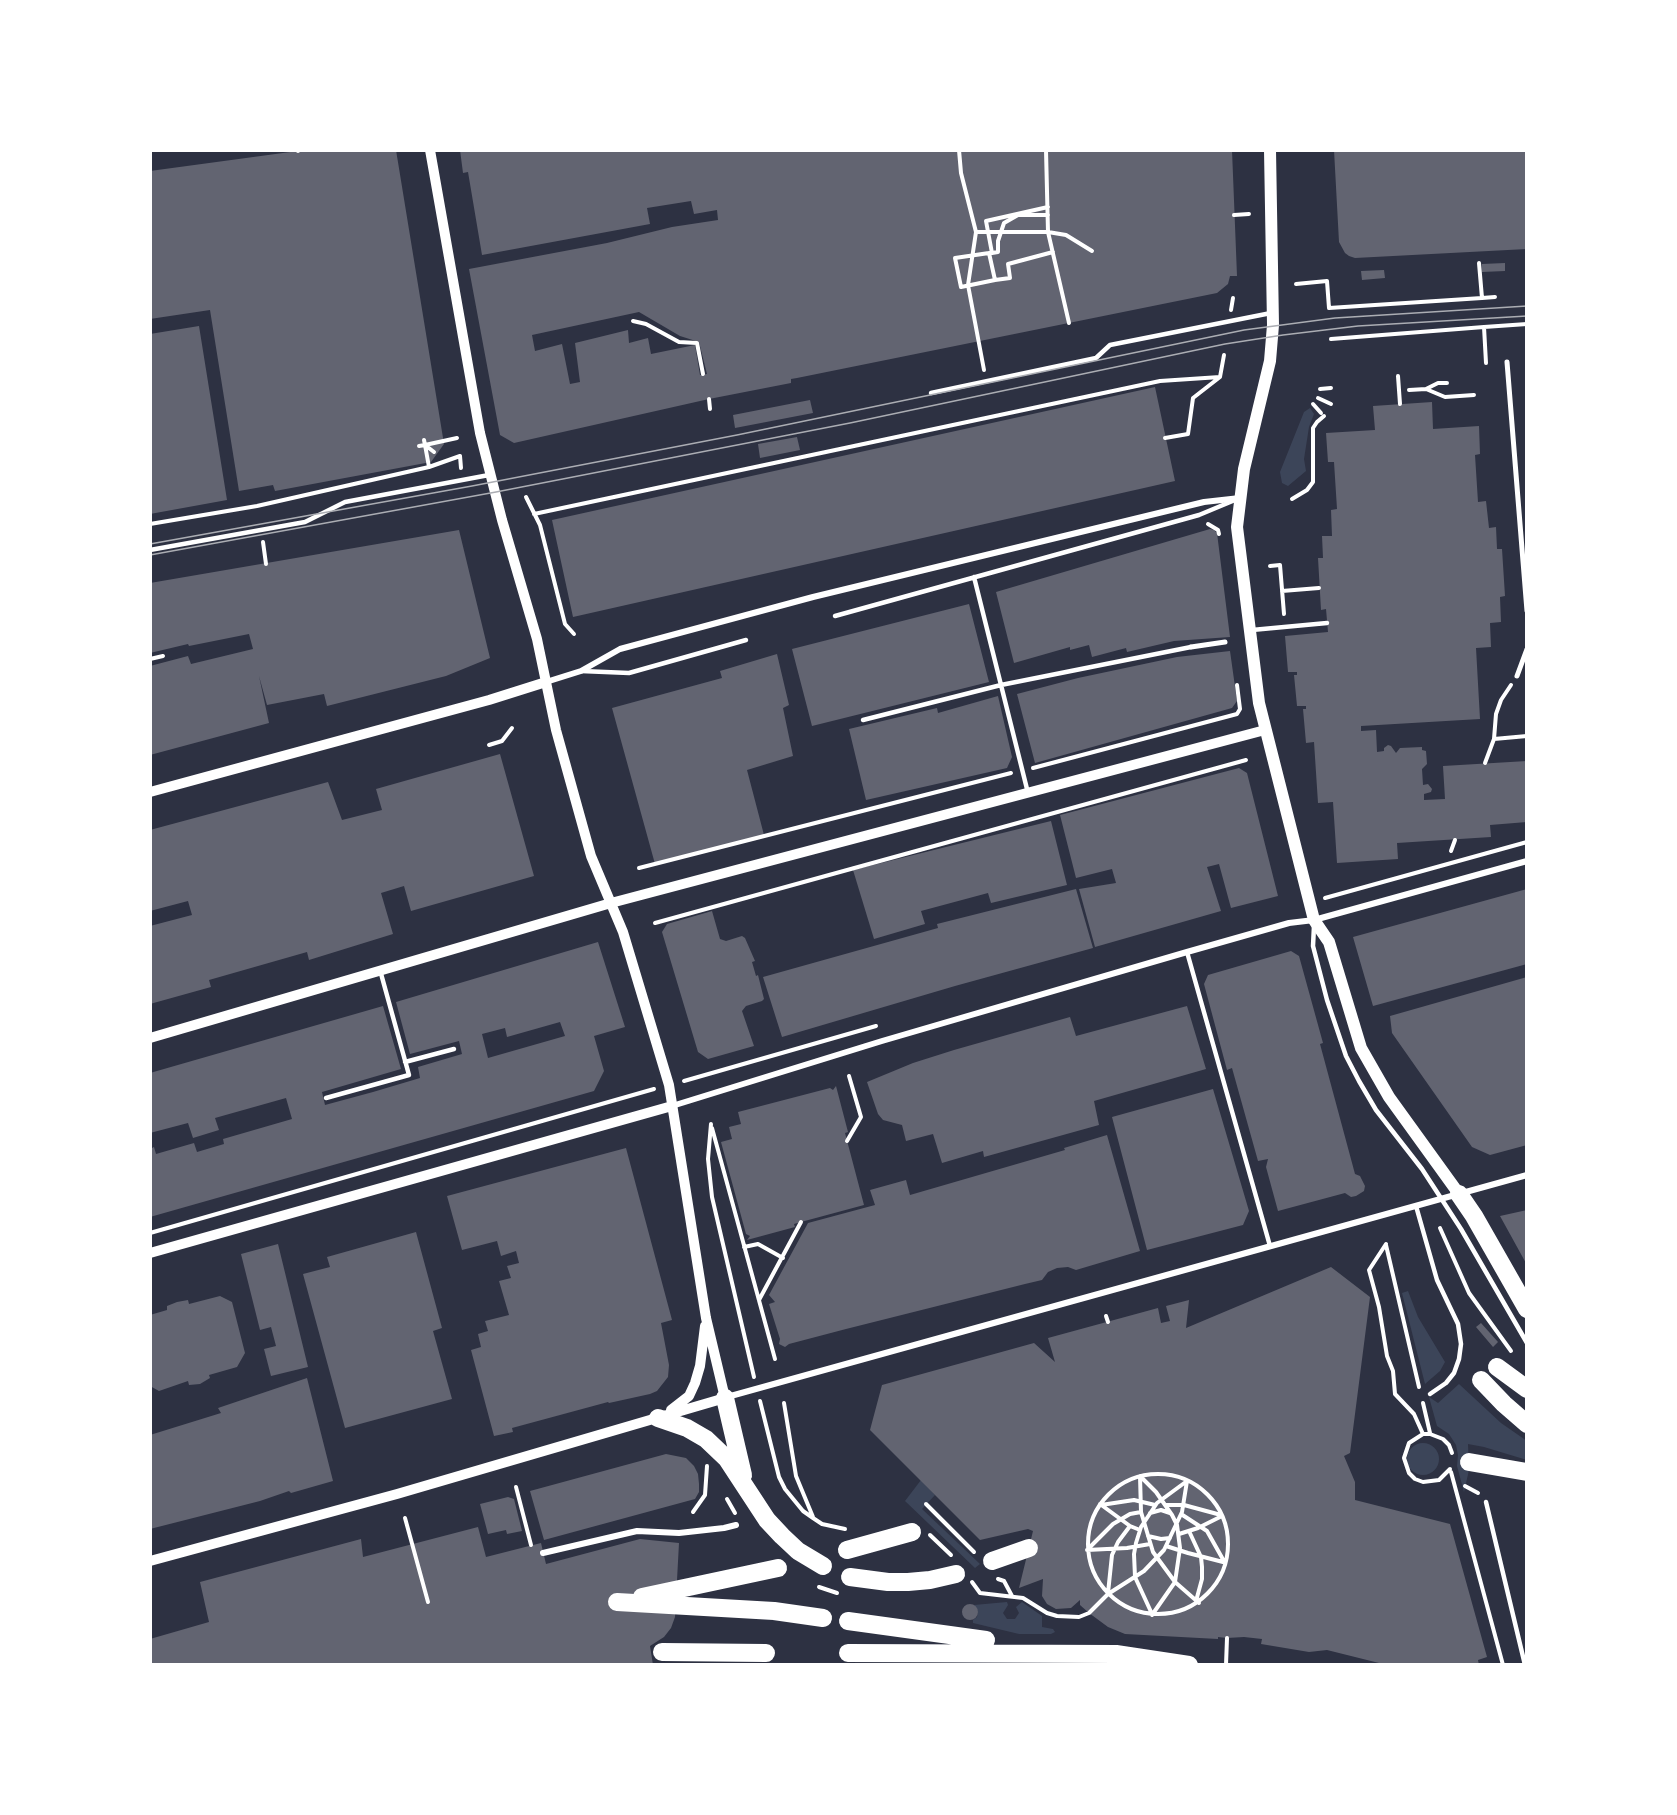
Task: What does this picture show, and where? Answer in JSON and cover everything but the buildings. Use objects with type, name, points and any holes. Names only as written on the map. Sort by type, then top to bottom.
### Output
[{"type":"highway","points":[[1450,1196],[1474,1216],[1527,1310]]},
{"type":"highway","points":[[1497,1367],[1527,1389]]},
{"type":"highway","points":[[1481,1380],[1503,1404],[1527,1424]]},
{"type":"highway","points":[[725,1398],[745,1487]]},
{"type":"highway","points":[[658,1418],[687,1428],[706,1439],[727,1459],[767,1520],[798,1551],[823,1566]]},
{"type":"highway","points":[[1469,1462],[1527,1472]]},
{"type":"highway","points":[[847,1550],[919,1533]]},
{"type":"highway","points":[[989,1566],[1029,1548]]},
{"type":"highway","points":[[778,1568],[617,1602],[774,1611],[823,1618]]},
{"type":"highway","points":[[843,1581],[930,1580],[960,1570]]},
{"type":"highway","points":[[848,1621],[986,1640]]},
{"type":"highway","points":[[662,1652],[766,1653]]},
{"type":"highway","points":[[848,1653],[1116,1654],[1189,1665]]},
{"type":"main road","points":[[1270,150],[1273,330],[1270,361],[1244,469],[1238,526],[1257,694],[1314,920],[1329,942],[1361,1048],[1450,1196]]},
{"type":"street","points":[[430,150],[480,433],[537,639],[556,730],[591,856],[623,932],[663,1062],[706,1318],[725,1398]]},
{"type":"street","points":[[1507,362],[1527,611]]},
{"type":"street","points":[[150,792],[489,700],[581,671],[620,649],[813,597],[1204,502],[1240,498]]},
{"type":"street","points":[[1191,647],[1225,642]]},
{"type":"street","points":[[1517,676],[1527,649]]},
{"type":"street","points":[[150,1038],[611,903],[1265,730]]},
{"type":"street","points":[[150,1253],[672,1106],[882,1041],[1187,952],[1289,923],[1314,920],[1527,861]]},
{"type":"street","points":[[150,1561],[396,1494],[725,1398],[1527,1175]]},
{"type":"street","points":[[658,1418],[689,1396],[700,1366],[706,1318]]},
{"type":"street","points":[[543,1553],[637,1531],[679,1533],[724,1528],[736,1524]]},
{"type":"lane","points":[[931,393],[1096,358],[1110,345],[1274,313]]},
{"type":"lane","points":[[150,550],[305,522],[345,502],[491,474]]},
{"type":"lane","points":[[835,616],[1199,515],[1240,498]]},
{"type":"lane","points":[[974,577],[1028,793]]},
{"type":"lane","points":[[1249,631],[1327,623]]},
{"type":"lane","points":[[581,671],[629,673],[746,640]]},
{"type":"lane","points":[[863,720],[1001,685],[1191,647]]},
{"type":"lane","points":[[1314,920],[1313,946],[1327,1000],[1346,1056],[1376,1110],[1450,1196],[1461,1228],[1527,1344]]},
{"type":"lane","points":[[1187,952],[1270,1246]]},
{"type":"lane","points":[[326,1098],[409,1075],[380,970]]},
{"type":"lane","points":[[405,1062],[454,1049]]},
{"type":"lane","points":[[1416,1206],[1437,1280],[1458,1324],[1461,1344],[1454,1373],[1446,1383],[1430,1394]]},
{"type":"lane","points":[[1486,1503],[1525,1665]]},
{"type":"path","points":[[959,150],[961,173],[976,232],[968,285],[986,381]]},
{"type":"path","points":[[1046,150],[1048,232],[1069,323]]},
{"type":"path","points":[[995,280],[987,221],[1048,207]]},
{"type":"path","points":[[1234,215],[1249,214]]},
{"type":"path","points":[[1048,215],[1018,215],[1004,223],[998,241],[998,252],[956,258],[961,287],[1010,278],[1008,264],[1053,252]]},
{"type":"path","points":[[976,232],[1048,232],[1066,235],[1092,250]]},
{"type":"path","points":[[1479,263],[1482,298]]},
{"type":"path","points":[[1296,284],[1327,281],[1329,308],[1495,297]]},
{"type":"path","points":[[1231,310],[1233,298]]},
{"type":"path","points":[[633,321],[646,324],[679,342],[697,343],[703,374]]},
{"type":"path","points":[[1331,339],[1527,324]]},
{"type":"path","points":[[1484,327],[1486,363]]},
{"type":"path","points":[[1165,438],[1188,434],[1193,398],[1220,377],[1224,355]]},
{"type":"path","points":[[1398,376],[1400,404]]},
{"type":"path","points":[[534,514],[1160,381],[1220,377]]},
{"type":"path","points":[[1409,390],[1426,388],[1437,383],[1447,383]]},
{"type":"path","points":[[1320,389],[1331,388]]},
{"type":"path","points":[[1426,388],[1445,397],[1474,395]]},
{"type":"path","points":[[1318,398],[1331,404]]},
{"type":"path","points":[[708,399],[710,409]]},
{"type":"path","points":[[1292,499],[1307,490],[1313,482],[1314,428],[1322,415],[1313,404]]},
{"type":"path","points":[[419,446],[424,442],[457,438]]},
{"type":"path","points":[[424,442],[434,452]]},
{"type":"path","points":[[424,442],[429,467]]},
{"type":"path","points":[[150,524],[257,506],[429,467],[460,456],[461,472]]},
{"type":"path","points":[[526,497],[540,525],[565,624],[574,634]]},
{"type":"path","points":[[1208,524],[1218,530],[1220,538]]},
{"type":"path","points":[[261,530],[267,564]]},
{"type":"path","points":[[1270,566],[1280,565],[1284,614]]},
{"type":"path","points":[[1282,591],[1319,588]]},
{"type":"path","points":[[150,659],[164,656]]},
{"type":"path","points":[[639,868],[1237,714],[1240,709],[1236,675]]},
{"type":"path","points":[[1485,763],[1494,739],[1496,714],[1501,700]]},
{"type":"path","points":[[489,745],[502,741],[512,728]]},
{"type":"path","points":[[1494,739],[1527,736]]},
{"type":"path","points":[[655,923],[1246,760]]},
{"type":"path","points":[[1451,851],[1455,840]]},
{"type":"path","points":[[1348,892],[1527,842]]},
{"type":"path","points":[[847,1141],[861,1117],[849,1076]]},
{"type":"path","points":[[150,1233],[612,1101]]},
{"type":"path","points":[[755,1380],[712,1197],[708,1159],[711,1124],[775,1359]]},
{"type":"path","points":[[759,1300],[801,1222]]},
{"type":"path","points":[[1440,1228],[1469,1293],[1516,1358]]},
{"type":"path","points":[[744,1247],[758,1244],[783,1258]]},
{"type":"path","points":[[1420,1389],[1386,1244],[1369,1270],[1379,1307],[1387,1356],[1393,1371],[1395,1394],[1414,1414],[1423,1434]]},
{"type":"path","points":[[1106,1316],[1108,1322]]},
{"type":"path","points":[[757,1391],[779,1477],[793,1501],[802,1511],[822,1524],[847,1529]]},
{"type":"path","points":[[1422,1400],[1430,1434]]},
{"type":"path","points":[[784,1403],[790,1431],[792,1459],[813,1518]]},
{"type":"path","points":[[1423,1434],[1443,1439],[1449,1445],[1453,1461],[1450,1469],[1439,1480],[1431,1482],[1415,1479],[1409,1473],[1404,1458],[1405,1450],[1416,1437],[1423,1434]]},
{"type":"path","points":[[693,1512],[705,1495],[707,1464]]},
{"type":"path","points":[[1450,1469],[1503,1665]]},
{"type":"path","points":[[1155,1473],[1169,1474],[1187,1481],[1200,1487],[1213,1500],[1222,1515],[1227,1531],[1229,1548],[1218,1582],[1197,1602],[1175,1613],[1152,1615],[1136,1612],[1121,1605],[1096,1579],[1087,1550],[1089,1528],[1101,1504],[1111,1491],[1124,1482],[1155,1473]]},
{"type":"path","points":[[1140,1476],[1167,1505],[1179,1534],[1180,1551],[1175,1582],[1152,1615]]},
{"type":"path","points":[[1140,1476],[1141,1512],[1150,1544],[1157,1558],[1175,1582],[1197,1602]]},
{"type":"path","points":[[1152,1615],[1135,1577],[1135,1547],[1140,1530],[1155,1505],[1187,1481]]},
{"type":"path","points":[[919,1533],[944,1547],[980,1593],[1023,1598],[1047,1613],[1079,1617],[1089,1613],[1108,1594],[1135,1577],[1157,1558],[1167,1545],[1177,1525],[1184,1505],[1187,1481]]},
{"type":"path","points":[[516,1488],[531,1545]]},
{"type":"path","points":[[1101,1504],[1140,1501],[1155,1505]]},
{"type":"path","points":[[926,1504],[1004,1581],[1012,1596]]},
{"type":"path","points":[[1101,1504],[1130,1526],[1140,1530]]},
{"type":"path","points":[[1167,1505],[1184,1505],[1222,1515]]},
{"type":"path","points":[[1150,1513],[1161,1510],[1171,1513]]},
{"type":"path","points":[[1087,1550],[1104,1531],[1120,1519],[1141,1512]]},
{"type":"path","points":[[1181,1514],[1201,1526],[1212,1539],[1225,1563]]},
{"type":"path","points":[[1179,1534],[1222,1515]]},
{"type":"path","points":[[405,1518],[428,1602]]},
{"type":"path","points":[[1108,1594],[1109,1569],[1114,1549],[1130,1526]]},
{"type":"path","points":[[1189,1531],[1201,1557],[1202,1579],[1197,1602]]},
{"type":"path","points":[[1147,1535],[1161,1539],[1171,1538]]},
{"type":"path","points":[[1087,1550],[1150,1544]]},
{"type":"path","points":[[1167,1545],[1180,1551],[1225,1563]]},
{"type":"path","points":[[836,1597],[843,1581]]},
{"type":"path","points":[[1226,1665],[1227,1638]]},
{"type":"shaded area","points":[[1310,408],[1314,414],[1309,427],[1304,459],[1306,471],[1288,486],[1282,483],[1280,472],[1304,412]]},
{"type":"shaded area","points":[[1408,1291],[1418,1317],[1445,1362],[1440,1371],[1425,1384],[1402,1293]]},
{"type":"shaded area","points":[[1459,1384],[1501,1423],[1527,1441],[1527,1460],[1468,1444],[1469,1470],[1464,1492],[1457,1466],[1456,1445],[1449,1434],[1437,1426],[1429,1397],[1438,1403]]},
{"type":"shaded area","points":[[1423,1443],[1435,1447],[1439,1459],[1435,1471],[1423,1475],[1411,1471],[1407,1459],[1411,1447]]},
{"type":"shaded area","points":[[921,1480],[935,1495],[922,1509],[980,1564],[975,1568],[905,1501]]},
{"type":"shaded area","points":[[1007,1602],[1008,1605],[1003,1613],[1007,1619],[1015,1619],[1019,1613],[1016,1607],[1022,1602],[1042,1616],[1042,1627],[1053,1629],[1055,1632],[1019,1634],[973,1623],[978,1611],[974,1605]]},
{"type":"tram line","points":[[150,544],[737,435],[1244,330],[1335,318],[1527,306]]},
{"type":"tram line","points":[[150,555],[496,492],[850,423],[1225,344],[1358,326],[1527,316]]}]
